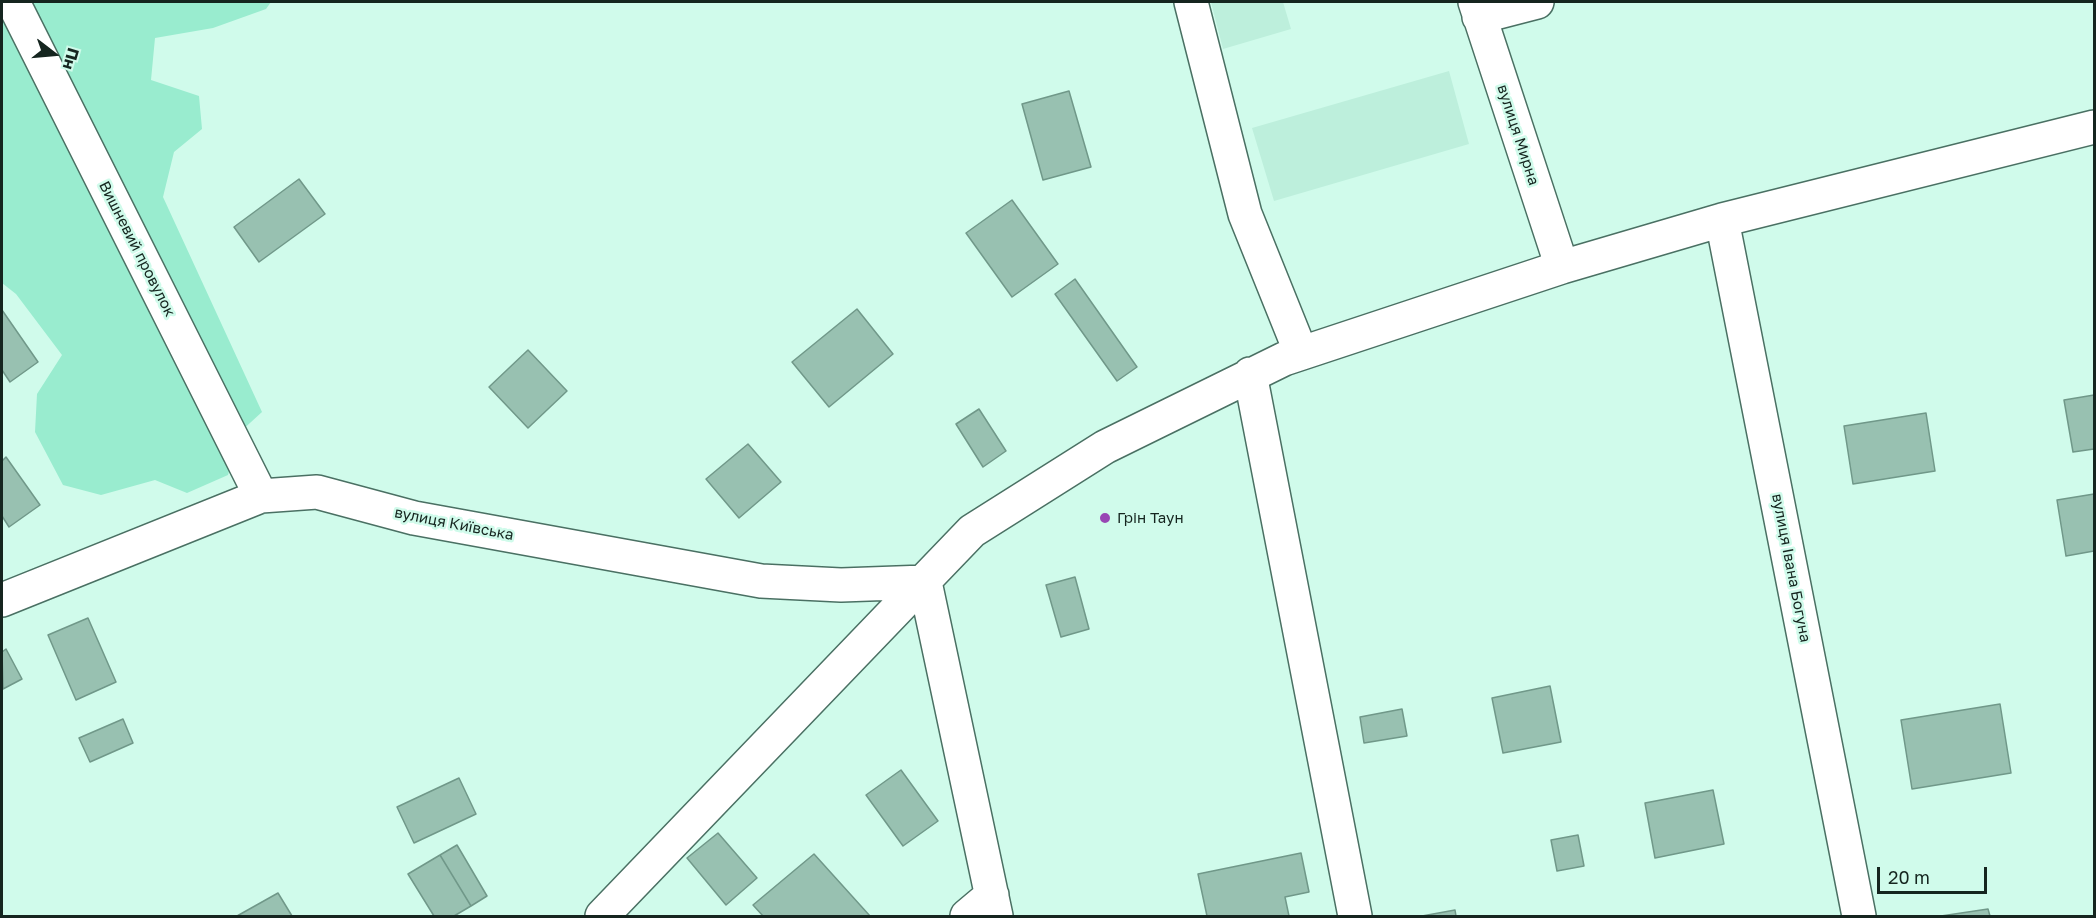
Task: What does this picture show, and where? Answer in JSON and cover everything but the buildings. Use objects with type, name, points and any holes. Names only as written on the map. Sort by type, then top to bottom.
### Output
[{"type":"street","name":"Вишневий провулок","points":[[13,2],[261,496]]},
{"type":"street","points":[[1191,2],[1245,214],[1301,353]]},
{"type":"street","points":[[1477,9],[1537,2]]},
{"type":"street","name":"вулиця Мирна","points":[[1477,9],[1562,267]]},
{"type":"street","points":[[602,916],[972,531],[1105,447],[1250,374],[1301,353],[1562,267],[1722,220],[2094,127]]},
{"type":"street","name":"вулиця Івана Богуна","points":[[1722,220],[1859,916]]},
{"type":"street","points":[[1250,374],[1355,916]]},
{"type":"street","name":"вулиця Київська","points":[[2,600],[261,496],[317,492],[414,518],[761,581],[842,585],[925,582]]},
{"type":"street","points":[[925,582],[994,906],[967,916]]},
{"type":"shaded area","points":[[2,2],[271,2],[266,9],[213,28],[155,38],[151,80],[199,96],[202,129],[174,152],[163,197],[262,412],[239,433],[228,475],[187,493],[155,480],[101,495],[63,485],[35,432],[37,394],[62,355],[16,294],[2,283]]},
{"type":"shaded area","points":[[1211,2],[1283,2],[1291,29],[1223,49]]},
{"type":"shaded area","points":[[1449,71],[1469,144],[1274,201],[1252,128]]},
{"type":"place","name":"Грін Таун","points":[[1105,518]]}]
